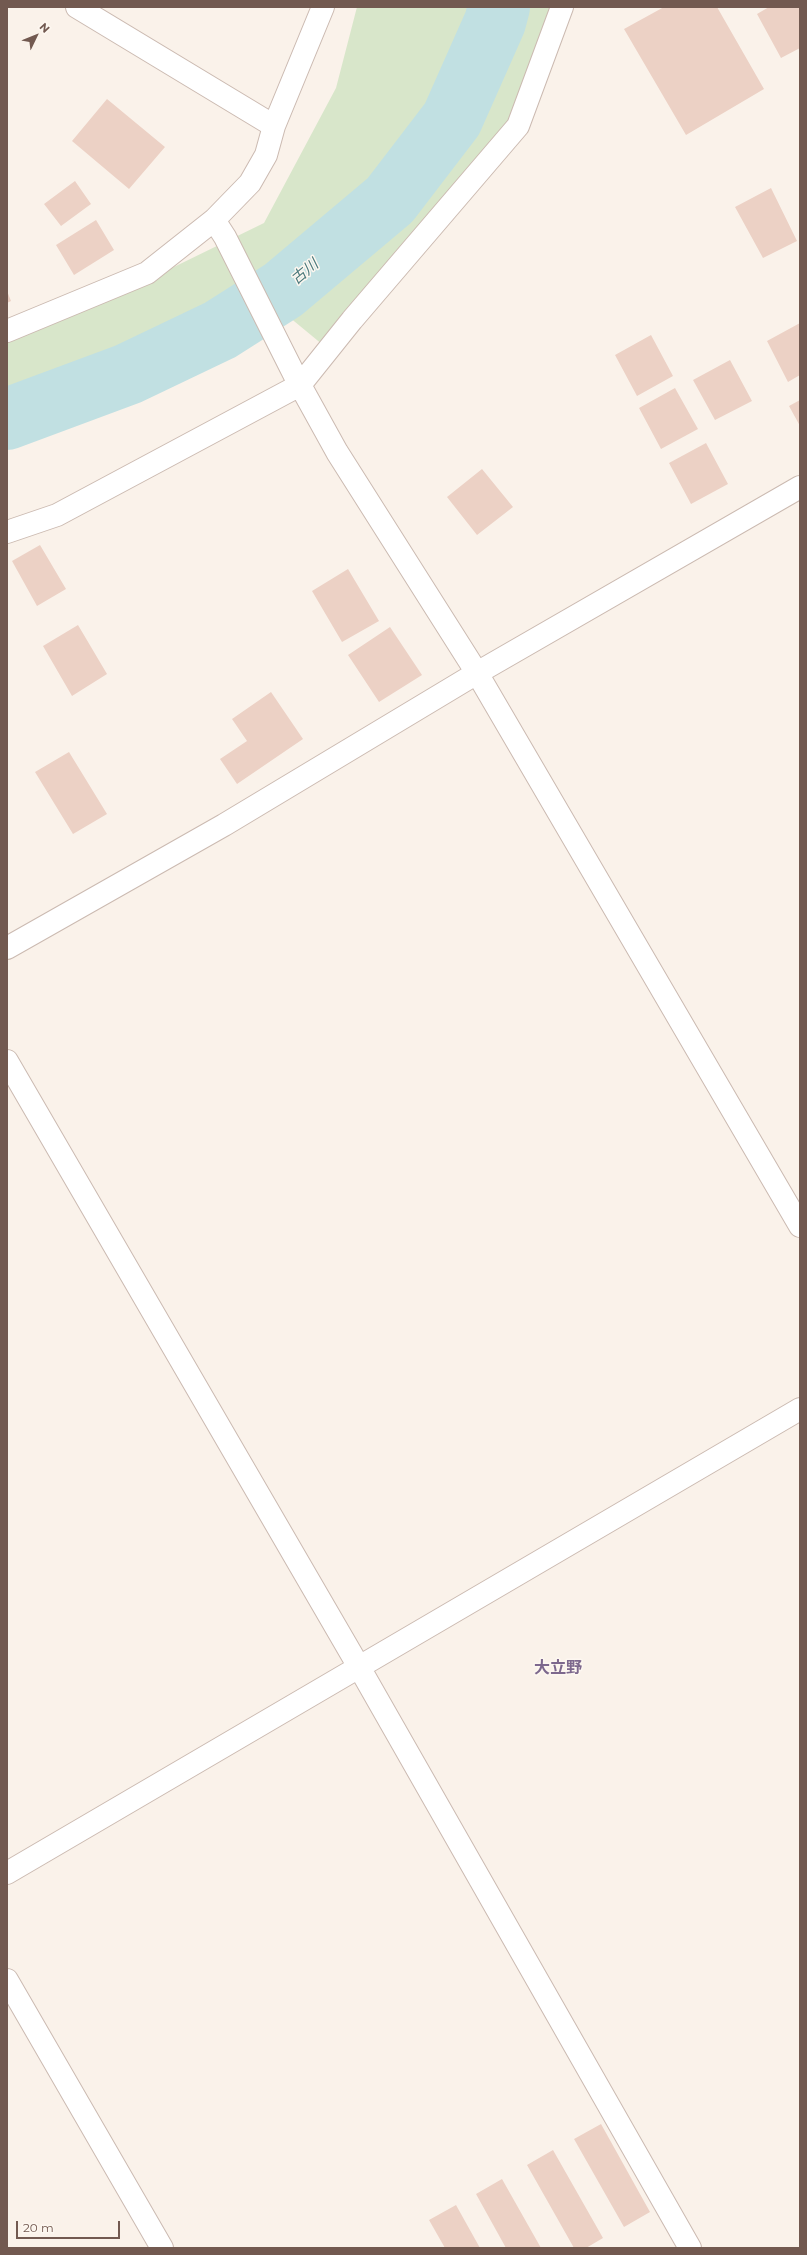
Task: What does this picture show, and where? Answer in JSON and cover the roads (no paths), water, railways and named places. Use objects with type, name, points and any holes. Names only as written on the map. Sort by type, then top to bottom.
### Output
[{"type":"street","points":[[77,7],[274,126]]},
{"type":"street","points":[[7,331],[147,273],[220,229],[266,155],[274,126],[323,7]]},
{"type":"street","points":[[7,532],[57,515],[300,385],[352,320],[518,126],[562,7]]},
{"type":"street","points":[[220,229],[300,385],[337,452],[477,673],[800,1226]]},
{"type":"street","points":[[7,948],[224,825],[477,673],[800,487]]},
{"type":"street","points":[[7,1062],[359,1667],[690,2248]]},
{"type":"street","points":[[7,1873],[800,1409]]},
{"type":"street","points":[[7,1980],[162,2248]]},
{"type":"waterway","name":"古川","points":[[7,419],[128,374],[220,330],[283,290],[390,200],[452,119],[495,22],[499,7]]},
{"type":"district","name":"大立野","points":[[558,1668]]}]
